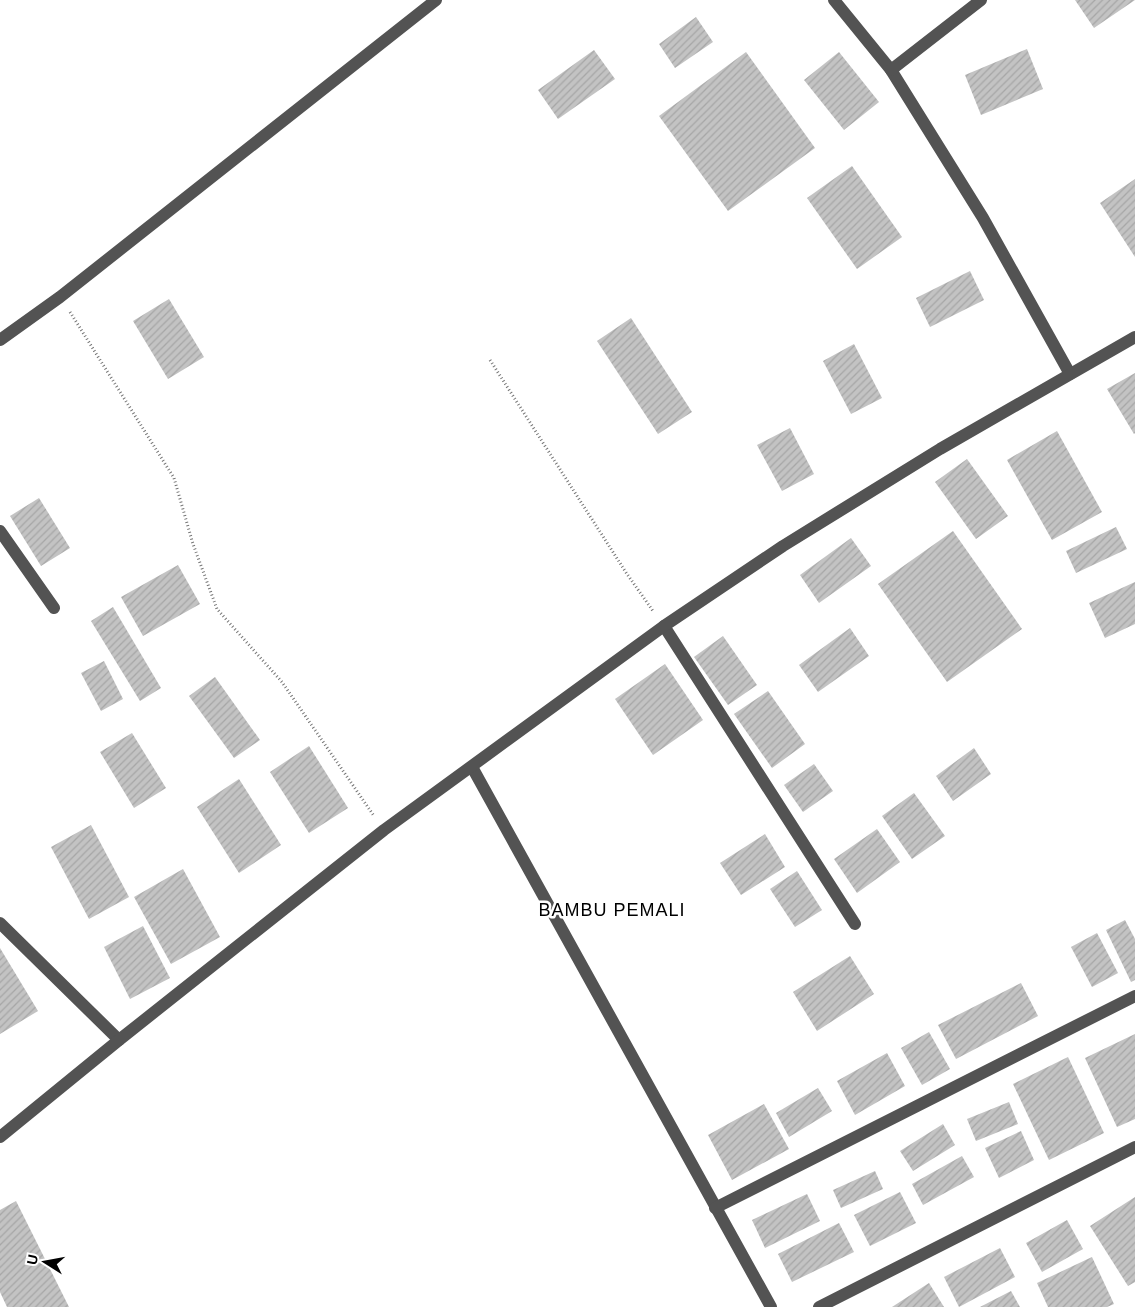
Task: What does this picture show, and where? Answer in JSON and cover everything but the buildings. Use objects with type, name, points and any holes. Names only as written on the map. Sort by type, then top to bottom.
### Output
[{"type":"street","points":[[0,340],[60,297],[436,0]]},
{"type":"street","points":[[834,0],[891,70],[983,218],[1070,374]]},
{"type":"street","points":[[891,70],[981,0]]},
{"type":"street","points":[[0,1137],[384,830],[664,626],[800,536],[940,449],[1135,338]]},
{"type":"street","points":[[0,531],[54,608]]},
{"type":"street","points":[[664,626],[855,924]]},
{"type":"street","points":[[472,767],[771,1307]]},
{"type":"street","points":[[0,923],[119,1040]]},
{"type":"street","points":[[715,1208],[1135,996]]},
{"type":"street","points":[[819,1307],[1135,1147]]},
{"type":"path","points":[[60,297],[174,478],[193,544],[217,609],[282,682],[384,830]]},
{"type":"path","points":[[490,360],[627,574],[664,626]]},
{"type":"district","name":"BAMBU PEMALI","points":[[612,910]]}]
